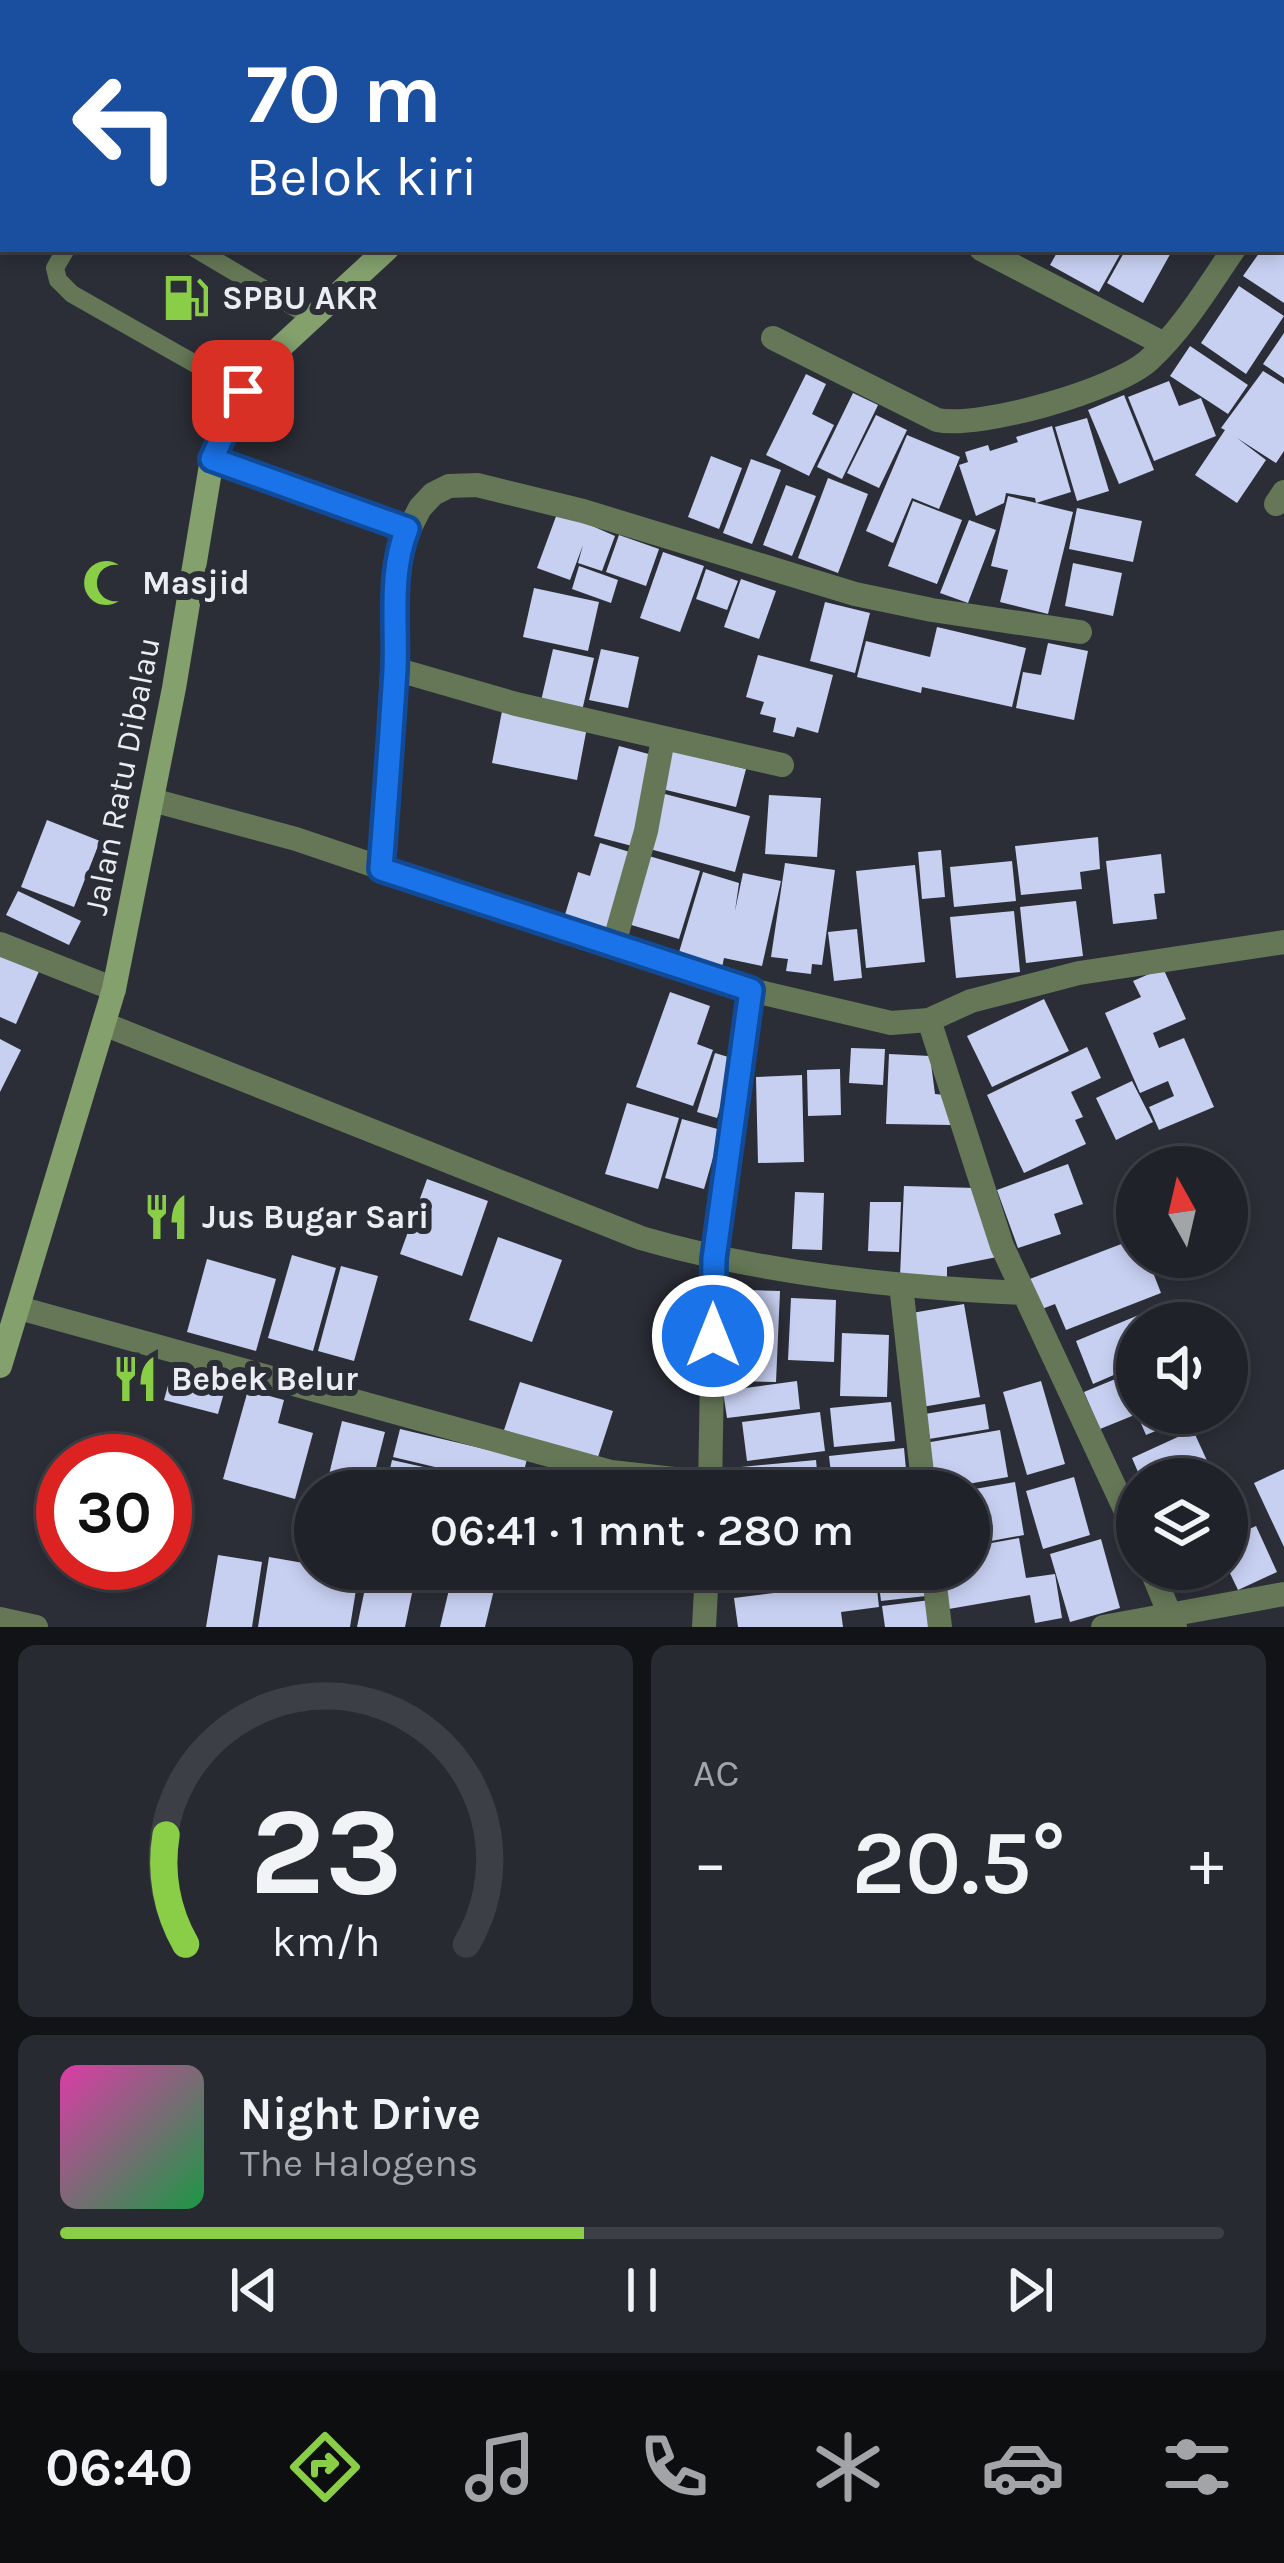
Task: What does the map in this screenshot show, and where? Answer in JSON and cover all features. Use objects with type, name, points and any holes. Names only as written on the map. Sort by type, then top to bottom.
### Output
[{"type":"main road","name":"Jalan Ratu Dibalau","points":[[0,1366],[114,989],[212,459],[243,391],[372,253]]},
{"type":"street","points":[[987,252],[1164,344]]},
{"type":"street","points":[[772,338],[947,423],[1034,409],[1146,364],[1232,252]]},
{"type":"street","points":[[212,459],[407,529]]},
{"type":"street","points":[[381,869],[399,549],[407,529],[433,494],[449,486],[477,484],[583,512],[874,599],[1080,632]]},
{"type":"street","points":[[395,669],[516,704],[782,765]]},
{"type":"street","points":[[613,947],[646,831],[663,739]]},
{"type":"street","points":[[152,800],[296,839],[751,990],[891,1023],[929,1020],[971,1001],[1079,973],[1284,942]]},
{"type":"street","points":[[0,944],[114,989]]},
{"type":"street","points":[[710,1470],[714,1259],[751,990]]},
{"type":"street","points":[[929,1020],[1002,1246],[1116,1490]]},
{"type":"street","points":[[104,1024],[641,1238],[714,1259],[901,1285],[1024,1293]]},
{"type":"street","points":[[901,1285],[922,1470]]},
{"type":"street","points":[[19,1308],[604,1470]]},
{"type":"street","points":[[704,1627],[705,1590]]},
{"type":"street","points":[[936,1590],[940,1627]]},
{"type":"street","points":[[1159,1590],[1173,1622]]},
{"type":"street","points":[[1103,1627],[1173,1622],[1284,1594]]},
{"type":"street","points":[[0,1619],[36,1627]]},
{"type":"lane","points":[[64,252],[56,273],[72,295],[243,391]]},
{"type":"lane","points":[[201,252],[311,317]]},
{"type":"building","points":[[1057,252],[1121,252],[1099,292],[1050,265]]},
{"type":"building","points":[[1124,252],[1171,252],[1143,303],[1107,283]]},
{"type":"building","points":[[1260,252],[1284,252],[1284,303],[1243,276]]},
{"type":"building","points":[[1239,286],[1284,316],[1246,374],[1201,343]]},
{"type":"building","points":[[1284,333],[1284,378],[1263,364]]},
{"type":"building","points":[[1190,346],[1248,385],[1228,414],[1170,376]]},
{"type":"building","points":[[1263,371],[1284,384],[1284,451],[1276,463],[1237,438],[1266,460],[1237,503],[1195,475],[1225,430],[1221,428]]},
{"type":"building","points":[[806,374],[826,384],[812,414],[834,425],[809,476],[766,455]]},
{"type":"building","points":[[1169,381],[1179,406],[1201,398],[1216,436],[1154,461],[1128,397]]},
{"type":"building","points":[[853,393],[878,405],[842,479],[817,467]]},
{"type":"building","points":[[1124,395],[1154,470],[1119,484],[1088,410]]},
{"type":"building","points":[[876,415],[907,430],[879,488],[847,473]]},
{"type":"building","points":[[1087,418],[1109,491],[1077,501],[1055,427]]},
{"type":"building","points":[[1052,426],[1071,492],[1036,503],[1035,498],[1006,493],[1004,503],[976,516],[959,465],[968,462],[965,452],[988,445],[990,451]]},
{"type":"building","points":[[907,435],[960,457],[939,509],[912,498],[893,543],[866,531]]},
{"type":"building","points":[[711,456],[742,468],[719,529],[688,517]]},
{"type":"building","points":[[751,459],[781,470],[752,544],[723,533]]},
{"type":"building","points":[[828,478],[868,494],[838,573],[798,558]]},
{"type":"building","points":[[786,485],[816,496],[792,556],[763,545]]},
{"type":"building","points":[[1008,496],[1073,512],[1048,614],[1000,602],[1008,570],[991,566]]},
{"type":"building","points":[[913,501],[962,520],[937,584],[888,566]]},
{"type":"building","points":[[1077,508],[1142,521],[1133,562],[1069,549]]},
{"type":"building","points":[[558,511],[615,536],[602,571],[578,563],[583,545],[570,580],[537,568]]},
{"type":"building","points":[[969,520],[996,530],[968,603],[940,593]]},
{"type":"building","points":[[619,535],[659,549],[646,586],[606,572]]},
{"type":"building","points":[[663,552],[704,566],[680,632],[640,618]]},
{"type":"building","points":[[1073,563],[1122,573],[1113,616],[1065,606]]},
{"type":"building","points":[[579,566],[618,580],[611,603],[572,589]]},
{"type":"building","points":[[706,569],[738,581],[727,610],[696,599]]},
{"type":"building","points":[[741,579],[776,591],[759,639],[724,627]]},
{"type":"building","points":[[534,588],[599,602],[588,651],[523,637]]},
{"type":"building","points":[[825,602],[870,613],[855,673],[810,661]]},
{"type":"building","points":[[937,627],[1026,648],[1012,707],[857,677],[866,641],[930,657]]},
{"type":"building","points":[[1048,643],[1088,651],[1074,720],[1016,708],[1023,672],[1041,675]]},
{"type":"building","points":[[553,649],[594,658],[582,711],[541,701]]},
{"type":"building","points":[[601,649],[639,657],[628,708],[589,700]]},
{"type":"building","points":[[758,655],[833,675],[818,733],[797,727],[794,737],[773,732],[776,718],[760,714],[764,702],[746,697]]},
{"type":"building","points":[[503,706],[588,722],[577,780],[492,763]]},
{"type":"building","points":[[619,746],[656,756],[632,846],[594,836]]},
{"type":"building","points":[[672,751],[746,769],[736,807],[662,789]]},
{"type":"building","points":[[661,793],[750,816],[735,872],[646,848]]},
{"type":"building","points":[[769,795],[821,798],[817,857],[765,854]]},
{"type":"building","points":[[47,820],[100,841],[74,907],[21,887]]},
{"type":"building","points":[[1098,837],[1100,869],[1080,872],[1082,889],[1021,895],[1015,846]]},
{"type":"building","points":[[600,843],[633,853],[610,931],[564,918],[578,872],[590,876]]},
{"type":"building","points":[[941,850],[945,897],[922,899],[918,852]]},
{"type":"building","points":[[1161,854],[1165,893],[1154,894],[1157,919],[1113,924],[1106,861]]},
{"type":"building","points":[[649,856],[700,871],[679,939],[628,924]]},
{"type":"building","points":[[1012,861],[1016,901],[954,907],[950,867]]},
{"type":"building","points":[[785,863],[835,870],[822,965],[812,964],[811,974],[786,971],[788,959],[771,957]]},
{"type":"building","points":[[915,865],[925,962],[866,968],[856,871]]},
{"type":"building","points":[[703,872],[739,883],[735,911],[743,873],[781,881],[762,966],[724,958],[721,972],[677,959]]},
{"type":"building","points":[[18,891],[81,921],[69,945],[6,915]]},
{"type":"building","points":[[1076,901],[1083,956],[1026,963],[1020,907]]},
{"type":"building","points":[[1014,911],[1020,972],[956,978],[950,917]]},
{"type":"building","points":[[857,929],[862,978],[834,981],[828,932]]},
{"type":"building","points":[[0,952],[40,969],[16,1024],[0,1017]]},
{"type":"building","points":[[1163,968],[1186,1019],[1153,1033],[1159,1048],[1184,1038],[1214,1107],[1159,1130],[1149,1107],[1174,1096],[1168,1081],[1140,1093],[1105,1013],[1141,997],[1133,981]]},
{"type":"building","points":[[670,992],[710,1006],[697,1044],[713,1050],[693,1106],[636,1087]]},
{"type":"building","points":[[1044,999],[1069,1051],[992,1087],[967,1036]]},
{"type":"building","points":[[0,1039],[21,1050],[0,1092]]},
{"type":"building","points":[[1087,1047],[1101,1078],[1071,1092],[1083,1117],[1075,1120],[1086,1144],[1024,1173],[987,1095]]},
{"type":"building","points":[[851,1048],[885,1049],[883,1085],[849,1083]]},
{"type":"building","points":[[715,1053],[735,1059],[717,1118],[697,1112]]},
{"type":"building","points":[[889,1054],[930,1056],[935,1094],[945,1095],[953,1125],[886,1124]]},
{"type":"building","points":[[840,1069],[841,1115],[808,1116],[807,1070]]},
{"type":"building","points":[[802,1075],[804,1162],[758,1163],[756,1077]]},
{"type":"building","points":[[1132,1081],[1153,1122],[1116,1140],[1096,1098]]},
{"type":"building","points":[[627,1103],[679,1118],[658,1189],[605,1174]]},
{"type":"building","points":[[682,1119],[721,1130],[704,1189],[665,1178]]},
{"type":"building","points":[[1068,1164],[1083,1204],[1054,1214],[1061,1234],[1018,1248],[997,1190]]},
{"type":"building","points":[[427,1179],[488,1201],[462,1276],[400,1254]]},
{"type":"building","points":[[904,1186],[976,1188],[997,1257],[947,1267],[947,1278],[900,1276]]},
{"type":"building","points":[[795,1192],[824,1193],[822,1250],[792,1249]]},
{"type":"building","points":[[870,1202],[901,1202],[899,1252],[868,1251]]},
{"type":"building","points":[[498,1237],[562,1260],[532,1342],[469,1320]]},
{"type":"building","points":[[1116,1246],[1116,1278],[1155,1278],[1161,1293],[1138,1302],[1116,1302],[1116,1311],[1066,1330],[1055,1304],[1034,1312],[1022,1282]]},
{"type":"building","points":[[292,1255],[336,1268],[313,1351],[268,1338]]},
{"type":"building","points":[[207,1259],[276,1279],[256,1351],[187,1332]]},
{"type":"building","points":[[341,1266],[378,1276],[354,1361],[318,1351]]},
{"type":"building","points":[[722,1289],[780,1291],[776,1382],[735,1381],[735,1369],[719,1368]]},
{"type":"building","points":[[791,1298],[836,1300],[834,1362],[788,1360]]},
{"type":"building","points":[[964,1304],[980,1397],[922,1407],[906,1314]]},
{"type":"building","points":[[1116,1324],[1116,1374],[1093,1384],[1076,1341]]},
{"type":"building","points":[[842,1333],[889,1335],[887,1397],[840,1396]]},
{"type":"building","points":[[175,1360],[229,1375],[218,1414],[164,1400]]},
{"type":"building","points":[[1116,1379],[1116,1423],[1100,1429],[1084,1392]]},
{"type":"building","points":[[797,1381],[800,1409],[727,1418],[723,1391]]},
{"type":"building","points":[[1041,1381],[1065,1464],[1027,1475],[1003,1392]]},
{"type":"building","points":[[520,1382],[613,1411],[597,1460],[504,1430]]},
{"type":"building","points":[[248,1390],[284,1400],[278,1423],[313,1433],[303,1470],[294,1470],[294,1499],[223,1479]]},
{"type":"building","points":[[891,1402],[895,1441],[834,1447],[830,1408]]},
{"type":"building","points":[[985,1404],[989,1429],[923,1440],[919,1415]]},
{"type":"building","points":[[820,1412],[825,1451],[747,1461],[742,1422]]},
{"type":"building","points":[[342,1421],[385,1432],[375,1470],[330,1470]]},
{"type":"building","points":[[400,1429],[527,1459],[524,1470],[448,1470],[393,1457]]},
{"type":"building","points":[[1000,1430],[1008,1477],[990,1480],[990,1470],[930,1470],[925,1443]]},
{"type":"building","points":[[1184,1434],[1195,1434],[1206,1458],[1132,1458]]},
{"type":"building","points":[[904,1448],[906,1470],[831,1470],[829,1456]]},
{"type":"building","points":[[392,1460],[437,1470],[390,1470]]},
{"type":"building","points":[[816,1460],[817,1470],[741,1470]]},
{"type":"building","points":[[1284,1469],[1284,1547],[1254,1483]]},
{"type":"building","points":[[1074,1477],[1090,1535],[1043,1549],[1026,1491]]},
{"type":"building","points":[[1015,1482],[1024,1535],[990,1541],[990,1486]]},
{"type":"building","points":[[1256,1526],[1277,1572],[1248,1585],[1248,1530]]},
{"type":"building","points":[[1019,1538],[1026,1578],[1055,1574],[1062,1618],[1035,1623],[1030,1595],[943,1610],[940,1590],[990,1590],[990,1543]]},
{"type":"building","points":[[1101,1539],[1120,1608],[1070,1622],[1050,1554]]},
{"type":"building","points":[[218,1555],[262,1562],[252,1627],[206,1627]]},
{"type":"building","points":[[269,1557],[294,1561],[294,1590],[356,1590],[350,1627],[258,1627]]},
{"type":"building","points":[[365,1590],[413,1590],[405,1627],[357,1627]]},
{"type":"building","points":[[449,1590],[494,1590],[485,1627],[440,1627]]},
{"type":"building","points":[[797,1590],[877,1590],[879,1607],[841,1612],[843,1627],[738,1627],[734,1598]]},
{"type":"building","points":[[880,1590],[925,1590],[926,1596],[881,1601]]},
{"type":"building","points":[[930,1600],[933,1627],[885,1627],[882,1606]]},
{"type":"place","name":"SPBU AKR","points":[[186,298]]},
{"type":"place","name":"Masjid","points":[[106,583]]},
{"type":"place","name":"Jus Bugar Sari","points":[[166,1217]]},
{"type":"place","name":"Bebek Belur","points":[[135,1379]]},
{"type":"route","points":[[243,391],[212,459],[407,529],[396,577],[395,669],[381,869],[751,990],[714,1259],[713,1336]]}]
